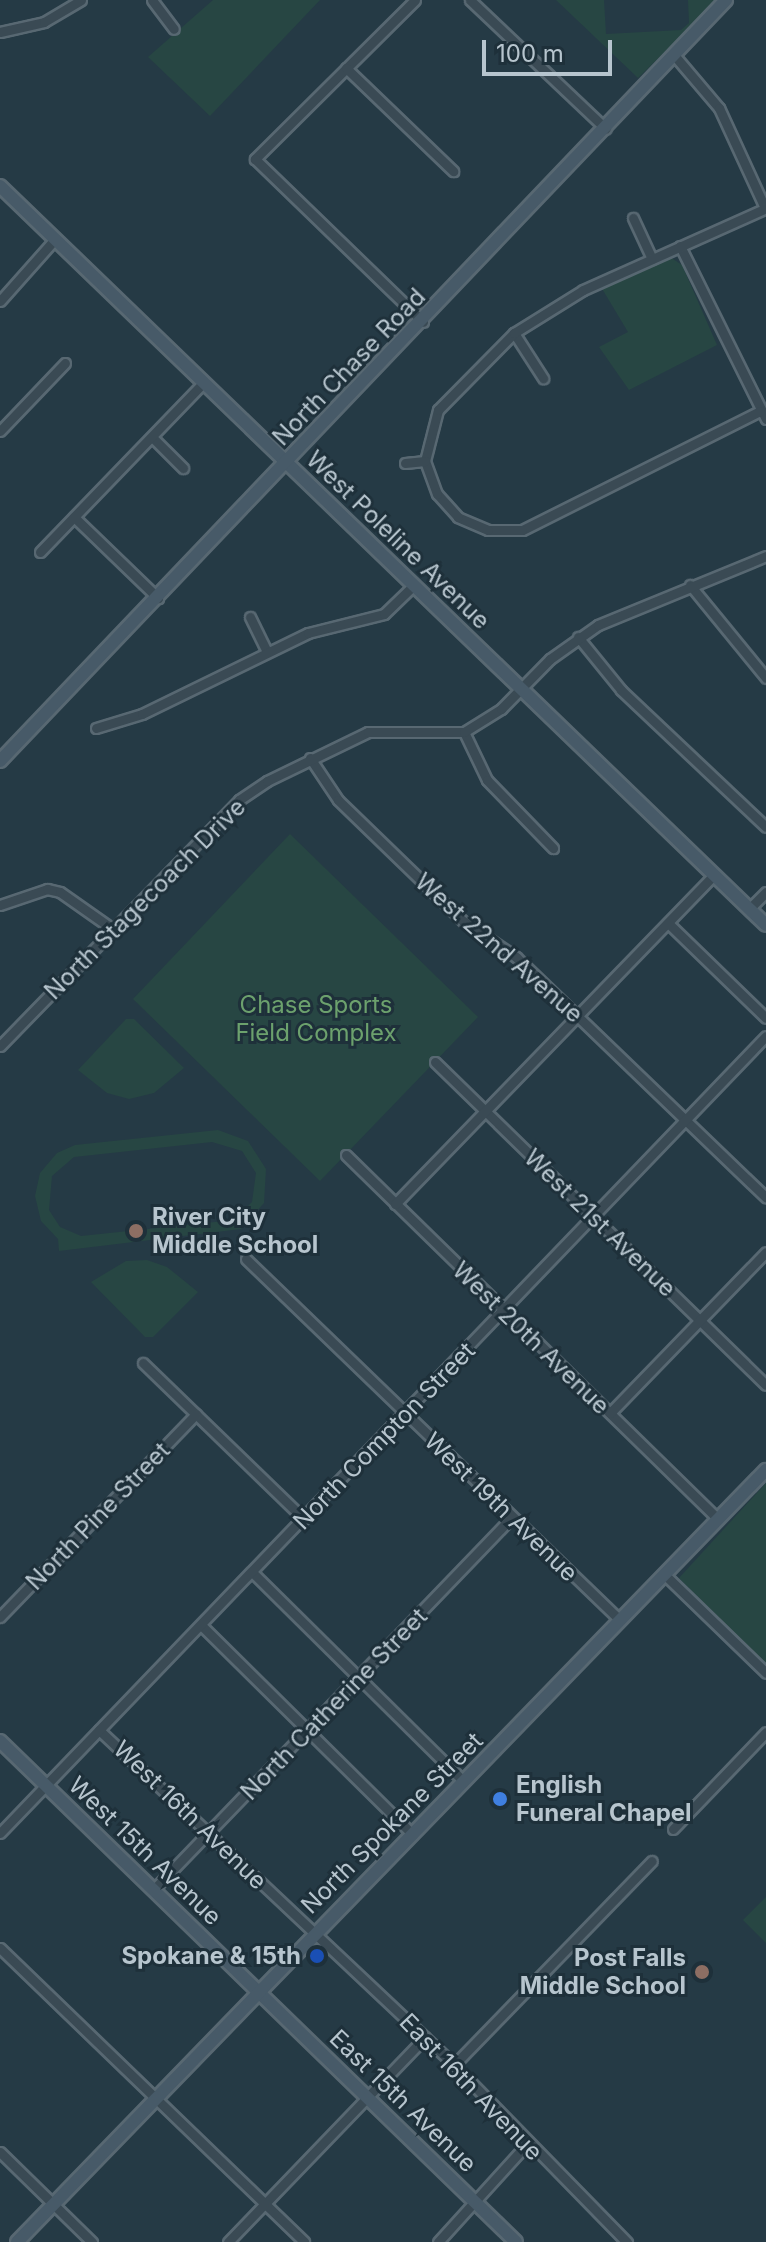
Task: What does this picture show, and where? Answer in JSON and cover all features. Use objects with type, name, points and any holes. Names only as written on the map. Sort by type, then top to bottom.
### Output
[{"type":"street","points":[[0,32],[44,22],[81,0]]},
{"type":"street","points":[[152,0],[174,29]]},
{"type":"street","points":[[415,0],[255,159],[423,322]]},
{"type":"street","points":[[470,0],[606,129]]},
{"type":"street","name":"North Chase Road","points":[[0,761],[423,322],[726,0]]},
{"type":"street","points":[[674,55],[719,108],[766,208],[680,246],[583,290],[514,333],[438,410],[425,461],[437,494],[458,517],[488,530],[522,530],[763,415],[680,246]]},
{"type":"street","points":[[346,68],[453,171]]},
{"type":"street","name":"West Poleline Avenue","points":[[0,186],[766,925]]},
{"type":"street","points":[[633,218],[652,259]]},
{"type":"street","points":[[0,301],[55,239]]},
{"type":"street","points":[[514,333],[543,378]]},
{"type":"street","points":[[0,431],[65,363]]},
{"type":"street","points":[[40,552],[203,383]]},
{"type":"street","points":[[152,437],[183,468]]},
{"type":"street","points":[[405,463],[425,461]]},
{"type":"street","points":[[74,517],[158,598]]},
{"type":"street","points":[[553,848],[487,780],[464,732],[491,716],[578,637],[624,611],[766,556]]},
{"type":"street","points":[[96,728],[142,714],[267,652],[338,622],[384,614],[414,585]]},
{"type":"street","points":[[690,585],[766,678]]},
{"type":"street","points":[[250,617],[267,652]]},
{"type":"street","points":[[578,637],[621,690],[766,827]]},
{"type":"street","name":"North Stagecoach Drive","points":[[0,1046],[239,800],[310,758],[368,732],[464,732]]},
{"type":"street","name":"West 22nd Avenue","points":[[310,758],[338,800],[464,922],[516,957],[766,1198]]},
{"type":"street","points":[[395,1204],[714,875]]},
{"type":"street","points":[[0,905],[34,892],[60,892],[114,930]]},
{"type":"street","points":[[749,909],[766,892]]},
{"type":"street","points":[[668,923],[766,1018]]},
{"type":"street","name":"North Compton Street","points":[[0,1833],[766,1036]]},
{"type":"street","name":"West 21st Avenue","points":[[435,1062],[766,1385]]},
{"type":"street","name":"West 20th Avenue","points":[[346,1155],[718,1519]]},
{"type":"street","points":[[610,1413],[766,1252]]},
{"type":"street","name":"West 19th Avenue","points":[[246,1259],[620,1620]]},
{"type":"street","points":[[143,1363],[304,1519]]},
{"type":"street","name":"North Pine Street","points":[[0,1617],[196,1414]]},
{"type":"street","name":"North Spokane Street","points":[[17,2242],[766,1470]]},
{"type":"street","name":"North Catherine Street","points":[[154,1889],[512,1517]]},
{"type":"street","points":[[252,1572],[464,1782]]},
{"type":"street","points":[[664,1574],[766,1673]]},
{"type":"street","points":[[201,1625],[413,1835]]},
{"type":"street","name":"West 16th Avenue","points":[[99,1730],[315,1934]]},
{"type":"street","points":[[673,1829],[766,1732]]},
{"type":"street","name":"West 15th Avenue","points":[[0,1741],[260,1992]]},
{"type":"street","points":[[454,2065],[652,1861]]},
{"type":"street","name":"East 16th Avenue","points":[[315,1934],[454,2065],[520,2131],[526,2145],[627,2242]]},
{"type":"street","points":[[0,1948],[304,2242]]},
{"type":"street","name":"East 15th Avenue","points":[[260,1992],[516,2242]]},
{"type":"street","points":[[228,2242],[425,2037]]},
{"type":"street","points":[[438,2242],[526,2145]]},
{"type":"street","points":[[0,2152],[92,2242]]},
{"type":"green space","points":[[213,0],[320,0],[210,116],[148,57]]},
{"type":"green space","points":[[556,0],[604,0],[606,34],[681,30],[689,23],[688,0],[718,0],[638,78]]},
{"type":"green space","points":[[670,257],[682,265],[717,345],[629,390],[599,347],[628,332],[601,287]]},
{"type":"green space","name":"Chase Sports Field Complex","points":[[290,834],[478,1017],[320,1181],[133,999]]},
{"type":"green space","points":[[126,1019],[134,1019],[184,1068],[154,1093],[129,1099],[107,1093],[78,1070]]},
{"type":"green space","points":[[218,1130],[248,1141],[266,1169],[264,1203],[241,1229],[59,1251],[58,1239],[41,1221],[35,1196],[40,1173],[57,1153],[75,1145]],"holes":[[[212,1142],[242,1151],[256,1173],[252,1202],[234,1220],[81,1236],[60,1227],[49,1210],[52,1176],[74,1157]]]},
{"type":"green space","points":[[147,1260],[167,1267],[198,1292],[153,1337],[145,1337],[91,1282],[126,1261]]},
{"type":"green space","points":[[766,1483],[766,1665],[679,1578]]},
{"type":"green space","points":[[766,1897],[766,1943],[743,1920]]},
{"type":"place","name":"River City Middle School","points":[[136,1231]]},
{"type":"place","name":"English Funeral Chapel","points":[[500,1799]]},
{"type":"place","name":"Spokane & 15th","points":[[317,1956]]},
{"type":"place","name":"Post Falls Middle School","points":[[702,1972]]}]
